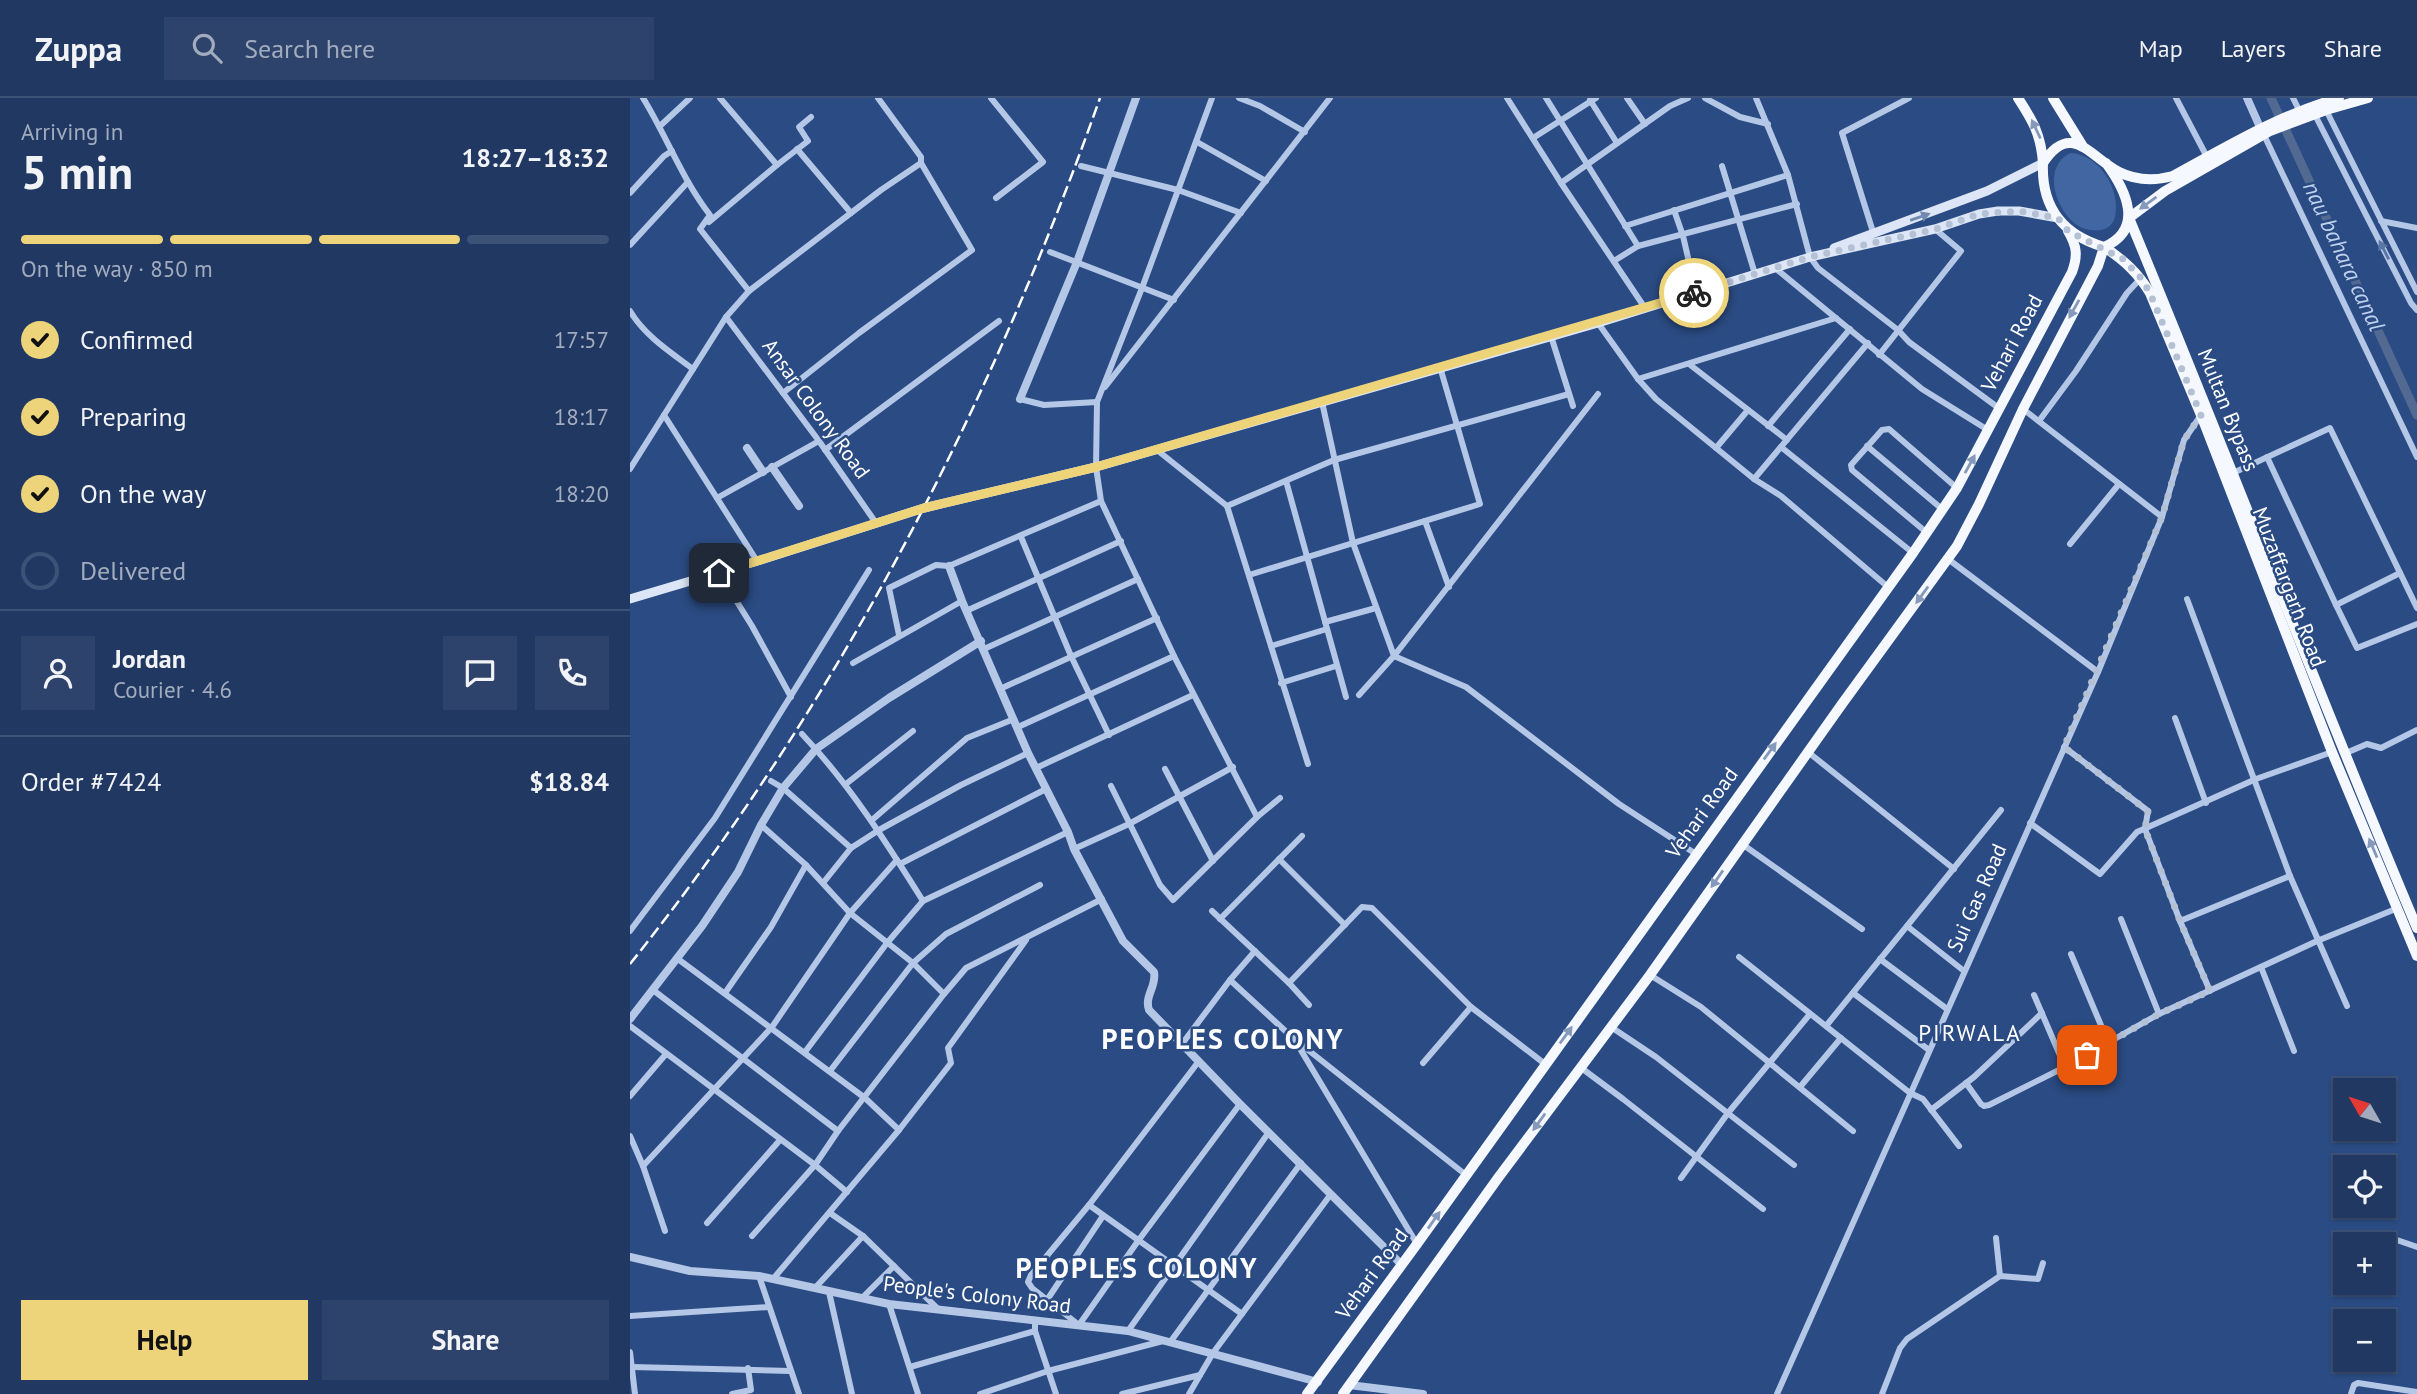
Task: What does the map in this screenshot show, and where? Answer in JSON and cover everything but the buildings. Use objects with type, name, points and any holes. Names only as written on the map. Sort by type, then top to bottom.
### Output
[{"type":"main road","points":[[2018,98],[2042,141],[2044,187],[2058,218],[2068,231],[2104,247],[2116,242],[2125,232],[2129,218],[2123,190],[2106,163]]},
{"type":"main road","points":[[2053,98],[2082,145],[2106,163],[2132,177],[2159,180],[2173,176],[2298,113],[2368,98]]},
{"type":"main road","points":[[2324,106],[2340,98]]},
{"type":"main road","points":[[2129,218],[2165,191],[2265,129]]},
{"type":"main road","points":[[630,599],[924,508],[1157,450],[1598,323],[1775,268],[1987,191],[2043,163],[2059,145],[2082,145]]},
{"type":"main road","points":[[1810,257],[1936,229],[1979,214],[1998,211],[2019,211],[2058,218]]},
{"type":"main road","name":"Multan Bypass","points":[[2129,218],[2228,474],[2417,928]]},
{"type":"main road","name":"Vehari Road","points":[[1307,1394],[1418,1244],[1913,553],[1956,488],[2072,272],[2077,259],[2076,245],[2068,231]]},
{"type":"main road","name":"Vehari Road","points":[[1346,1389],[1650,975],[1958,546],[2023,409],[2098,266],[2104,247]]},
{"type":"main road","name":"Muzaffargarh Road","points":[[2104,247],[2123,259],[2141,278],[2150,293],[2228,474],[2332,752],[2417,956]]},
{"type":"street","points":[[643,98],[688,182],[710,215],[701,229]]},
{"type":"street","points":[[660,126],[690,98]]},
{"type":"street","points":[[720,98],[777,165]]},
{"type":"street","points":[[783,393],[972,250],[920,157],[878,98]]},
{"type":"street","points":[[991,98],[1043,162],[996,198]]},
{"type":"street","points":[[1136,98],[1077,262],[1020,399],[1044,405],[1098,398],[1306,132],[1329,98]]},
{"type":"street","points":[[1212,98],[1098,398],[1096,467],[1101,501],[1193,695],[1257,817]]},
{"type":"street","points":[[1239,98],[1260,106],[1306,132]]},
{"type":"street","points":[[1507,98],[1645,308]]},
{"type":"street","points":[[1546,98],[1638,246]]},
{"type":"street","points":[[1628,98],[1645,124]]},
{"type":"street","points":[[1665,98],[1671,106]]},
{"type":"street","points":[[1561,183],[1671,106],[1688,98]]},
{"type":"street","points":[[1704,98],[1740,117],[1768,124]]},
{"type":"street","points":[[1756,98],[1788,175],[1810,257],[1818,268],[1898,330],[1909,342],[2000,409]]},
{"type":"street","points":[[1873,232],[1842,133],[1909,98]]},
{"type":"street","points":[[2176,98],[2207,157]]},
{"type":"street","points":[[2247,98],[2265,129],[2417,457]]},
{"type":"street","points":[[2293,98],[2298,113]]},
{"type":"street","points":[[1533,138],[1592,99],[1617,143]]},
{"type":"street","points":[[2324,106],[2417,292]]},
{"type":"street","points":[[2312,110],[2417,310]]},
{"type":"street","points":[[701,229],[808,141],[799,127],[811,117]]},
{"type":"street","points":[[1197,142],[1266,181]]},
{"type":"street","points":[[797,149],[850,213]]},
{"type":"street","points":[[630,193],[664,156],[672,151]]},
{"type":"street","points":[[2340,164],[2350,159]]},
{"type":"street","points":[[630,469],[726,317],[749,291],[850,213],[921,163]]},
{"type":"street","points":[[1082,166],[1178,190],[1241,212]]},
{"type":"street","points":[[1723,166],[1755,274]]},
{"type":"street","points":[[1625,226],[1788,175]]},
{"type":"street","points":[[2350,184],[2360,179]]},
{"type":"street","points":[[630,245],[688,182]]},
{"type":"street","points":[[1614,261],[1638,246],[1797,204]]},
{"type":"street","points":[[1674,210],[1696,292]]},
{"type":"street","points":[[2381,221],[2417,228]]},
{"type":"street","points":[[701,229],[749,291]]},
{"type":"street","points":[[1879,355],[1961,251],[1936,229]]},
{"type":"street","points":[[1050,252],[1174,300]]},
{"type":"street","points":[[1775,268],[1922,388],[1988,430]]},
{"type":"street","points":[[2039,421],[2076,371],[2127,293],[2141,278]]},
{"type":"street","points":[[630,311],[655,340],[693,369]]},
{"type":"street","name":"Ansar Colony Road","points":[[726,317],[819,441],[876,523]]},
{"type":"street","points":[[1638,379],[1836,318]]},
{"type":"street","points":[[825,450],[999,321]]},
{"type":"street","points":[[1598,323],[1638,379],[1656,399],[1754,480],[1781,496],[1888,587]]},
{"type":"street","points":[[1768,426],[1850,329]]},
{"type":"street","points":[[1551,336],[1573,406]]},
{"type":"street","points":[[1754,480],[1868,343]]},
{"type":"street","points":[[1689,364],[1787,440]]},
{"type":"street","points":[[1249,575],[1480,504],[1440,368]]},
{"type":"street","points":[[1227,506],[1334,460],[1569,394]]},
{"type":"street","points":[[1359,695],[1449,587],[1598,394]]},
{"type":"street","points":[[1322,402],[1353,543],[1394,656],[1466,687],[1619,804],[1696,854]]},
{"type":"street","points":[[2023,409],[2162,517]]},
{"type":"street","points":[[1716,448],[1748,410]]},
{"type":"street","points":[[664,415],[757,561]]},
{"type":"street","name":"Sui Gas Road","points":[[1777,1394],[2098,672],[2162,517],[2184,440],[2201,415]]},
{"type":"street","points":[[2228,474],[2330,428],[2417,608]]},
{"type":"street","points":[[1926,532],[1852,470],[1851,465],[1882,430],[1889,429],[1956,488]]},
{"type":"street","points":[[717,498],[819,441]]},
{"type":"street","points":[[1867,446],[1942,509]]},
{"type":"street","points":[[1781,447],[1913,553]]},
{"type":"street","points":[[747,448],[763,472]]},
{"type":"street","points":[[1157,450],[1227,506],[1308,764]]},
{"type":"street","points":[[2267,457],[2357,648],[2417,624]]},
{"type":"street","points":[[772,467],[799,506]]},
{"type":"street","points":[[1286,481],[1346,697]]},
{"type":"street","points":[[2070,544],[2119,484]]},
{"type":"street","points":[[899,635],[889,587],[936,565],[949,566],[1021,537],[1101,501]]},
{"type":"street","points":[[1425,521],[1449,587]]},
{"type":"street","points":[[1021,537],[1071,656],[1109,735]]},
{"type":"street","points":[[966,611],[1121,541]]},
{"type":"street","points":[[1948,559],[2098,672]]},
{"type":"street","points":[[949,566],[961,601],[1002,688],[1028,753],[1074,849],[1123,941],[1154,972],[1148,1000],[1149,1010],[1402,1265]]},
{"type":"street","points":[[630,931],[715,818],[869,570]]},
{"type":"street","points":[[719,573],[791,697]]},
{"type":"street","points":[[2336,605],[2400,573]]},
{"type":"street","points":[[630,1018],[678,959],[738,872],[783,788],[816,750],[889,698],[982,645],[1056,618],[1138,579]]},
{"type":"street","points":[[2188,599],[2290,876],[2347,1006]]},
{"type":"street","points":[[853,663],[961,601]]},
{"type":"street","points":[[1270,646],[1376,608]]},
{"type":"street","points":[[1002,688],[1157,618]]},
{"type":"street","points":[[872,820],[967,738],[1091,695],[1174,656]]},
{"type":"street","points":[[1281,683],[1336,666]]},
{"type":"street","points":[[1036,768],[1193,695]]},
{"type":"street","points":[[2175,718],[2206,803]]},
{"type":"street","points":[[2346,753],[2367,744],[2381,747],[2417,730]]},
{"type":"street","points":[[846,784],[913,731]]},
{"type":"street","points":[[802,734],[846,784],[879,830],[923,901]]},
{"type":"street","points":[[2064,747],[2148,811],[2145,829],[2210,991]]},
{"type":"street","points":[[1808,752],[1954,869]]},
{"type":"street","points":[[2030,823],[2100,874],[2137,832],[2256,779],[2332,752]]},
{"type":"street","points":[[823,883],[851,848],[879,830],[1028,753]]},
{"type":"street","points":[[1074,849],[1129,824],[1233,768]]},
{"type":"street","points":[[1166,769],[1213,861]]},
{"type":"street","points":[[771,781],[783,788],[851,848]]},
{"type":"street","points":[[1111,786],[1160,885],[1173,900],[1280,797]]},
{"type":"street","points":[[643,1166],[772,1027],[850,913],[898,862],[1046,789]]},
{"type":"street","points":[[1826,1026],[2001,810]]},
{"type":"street","points":[[761,825],[806,864],[850,913],[913,963],[944,994]]},
{"type":"street","points":[[805,1052],[887,943],[923,901],[1068,832]]},
{"type":"street","points":[[1220,919],[1302,836]]},
{"type":"street","points":[[1742,844],[1862,929]]},
{"type":"street","points":[[1279,859],[1345,925]]},
{"type":"street","points":[[725,993],[771,928],[806,864]]},
{"type":"street","points":[[2180,921],[2290,876]]},
{"type":"street","points":[[830,1071],[913,963],[946,934],[1040,886]]},
{"type":"street","points":[[752,1236],[815,1165],[838,1131],[967,968],[1102,899]]},
{"type":"street","points":[[1289,983],[1362,907],[1372,908],[1471,1007],[1545,1064]]},
{"type":"street","points":[[1966,1083],[1984,1106],[2065,1067],[2159,1014],[2317,941],[2398,908]]},
{"type":"street","points":[[1212,911],[1309,1005]]},
{"type":"street","points":[[2121,919],[2159,1014]]},
{"type":"street","points":[[1907,926],[1964,971]]},
{"type":"street","points":[[773,1279],[899,1130],[951,1063],[948,1048],[1027,939]]},
{"type":"street","points":[[1182,1044],[1255,951]]},
{"type":"street","points":[[2071,954],[2108,1042]]},
{"type":"street","points":[[1739,957],[1910,1093],[1923,1099],[1959,1146]]},
{"type":"street","points":[[678,959],[865,1098],[899,1130]]},
{"type":"street","points":[[1880,959],[1947,1009]]},
{"type":"street","points":[[2262,967],[2294,1051]]},
{"type":"street","points":[[1650,975],[1701,1007],[1853,1131]]},
{"type":"street","points":[[1230,981],[1293,1038],[1466,1175]]},
{"type":"street","points":[[653,990],[838,1131]]},
{"type":"street","points":[[1853,993],[1929,1050]]},
{"type":"street","points":[[2034,995],[2065,1067]]},
{"type":"street","points":[[1423,1063],[1471,1007]]},
{"type":"street","points":[[1931,1110],[1966,1083],[2042,1013]]},
{"type":"street","points":[[1681,1178],[1728,1113],[1810,1014]]},
{"type":"street","points":[[630,1026],[716,1089],[847,1192]]},
{"type":"street","points":[[1611,1027],[1656,1057],[1794,1165]]},
{"type":"street","points":[[1293,1038],[1418,1244]]},
{"type":"street","points":[[1800,1087],[1841,1038]]},
{"type":"street","points":[[630,1096],[666,1054]]},
{"type":"street","points":[[1199,1061],[1028,1282],[1079,1325],[1240,1104]]},
{"type":"street","points":[[1580,1068],[1763,1209]]},
{"type":"street","points":[[1128,1331],[1269,1132]]},
{"type":"street","points":[[630,1136],[665,1231]]},
{"type":"street","points":[[707,1223],[780,1140]]},
{"type":"street","points":[[980,1394],[1048,1371],[1167,1341],[1301,1163]]},
{"type":"street","points":[[1189,1394],[1213,1353],[1331,1194]]},
{"type":"street","points":[[1088,1205],[1242,1314]]},
{"type":"street","points":[[830,1213],[863,1236],[938,1310]]},
{"type":"street","points":[[1047,1300],[1103,1216]]},
{"type":"street","points":[[816,1288],[863,1236]]},
{"type":"street","points":[[1996,1238],[2000,1276]]},
{"type":"street","points":[[2396,1240],[2417,1247]]},
{"type":"street","name":"People's Colony Road","points":[[630,1257],[690,1271],[759,1276],[889,1304],[1035,1326],[1079,1325],[1128,1331],[1318,1382]]},
{"type":"street","points":[[1882,1394],[1900,1348],[1907,1339],[2000,1276],[2036,1280],[2040,1276],[2043,1263]]},
{"type":"street","points":[[862,1298],[894,1266]]},
{"type":"street","points":[[759,1276],[799,1394]]},
{"type":"street","points":[[829,1292],[852,1394]]},
{"type":"street","points":[[889,1304],[918,1394]]},
{"type":"street","points":[[630,1317],[769,1307]]},
{"type":"street","points":[[910,1367],[1035,1326],[1056,1394]]},
{"type":"street","points":[[630,1352],[635,1394]]},
{"type":"street","points":[[632,1367],[790,1371]]},
{"type":"street","points":[[732,1394],[751,1390],[748,1368]]},
{"type":"street","points":[[1122,1394],[1200,1375]]},
{"type":"street","points":[[2351,1394],[2358,1382],[2415,1393]]},
{"type":"street","points":[[1346,1389],[1423,1394]]},
{"type":"shaded area","points":[[2070,153],[2090,159],[2099,166],[2111,185],[2115,195],[2115,217],[2103,230],[2090,230],[2079,226],[2061,207],[2054,187],[2054,177],[2056,167]]},
{"type":"waterway","name":"nau bahara canal","points":[[2271,98],[2417,415]]},
{"type":"railway","points":[[630,964],[705,865],[775,764],[840,659],[901,551],[957,441],[1009,328],[1057,214],[1100,98]]},
{"type":"way so far","points":[[1694,293],[1810,257],[1936,229],[1979,214],[2019,211],[2058,218],[2068,231],[2123,259],[2141,278],[2150,293],[2201,415],[2184,440],[2162,517],[2064,747],[2148,811],[2145,829],[2210,991],[2159,1014],[2087,1055]]},
{"type":"district","name":"PIRWALA","points":[[1970,1033]]},
{"type":"district","name":"PEOPLES COLONY","points":[[1223,1039]]},
{"type":"district","name":"PEOPLES COLONY","points":[[1137,1268]]},
{"type":"route","points":[[719,573],[924,508],[1096,467],[1694,293]]}]
